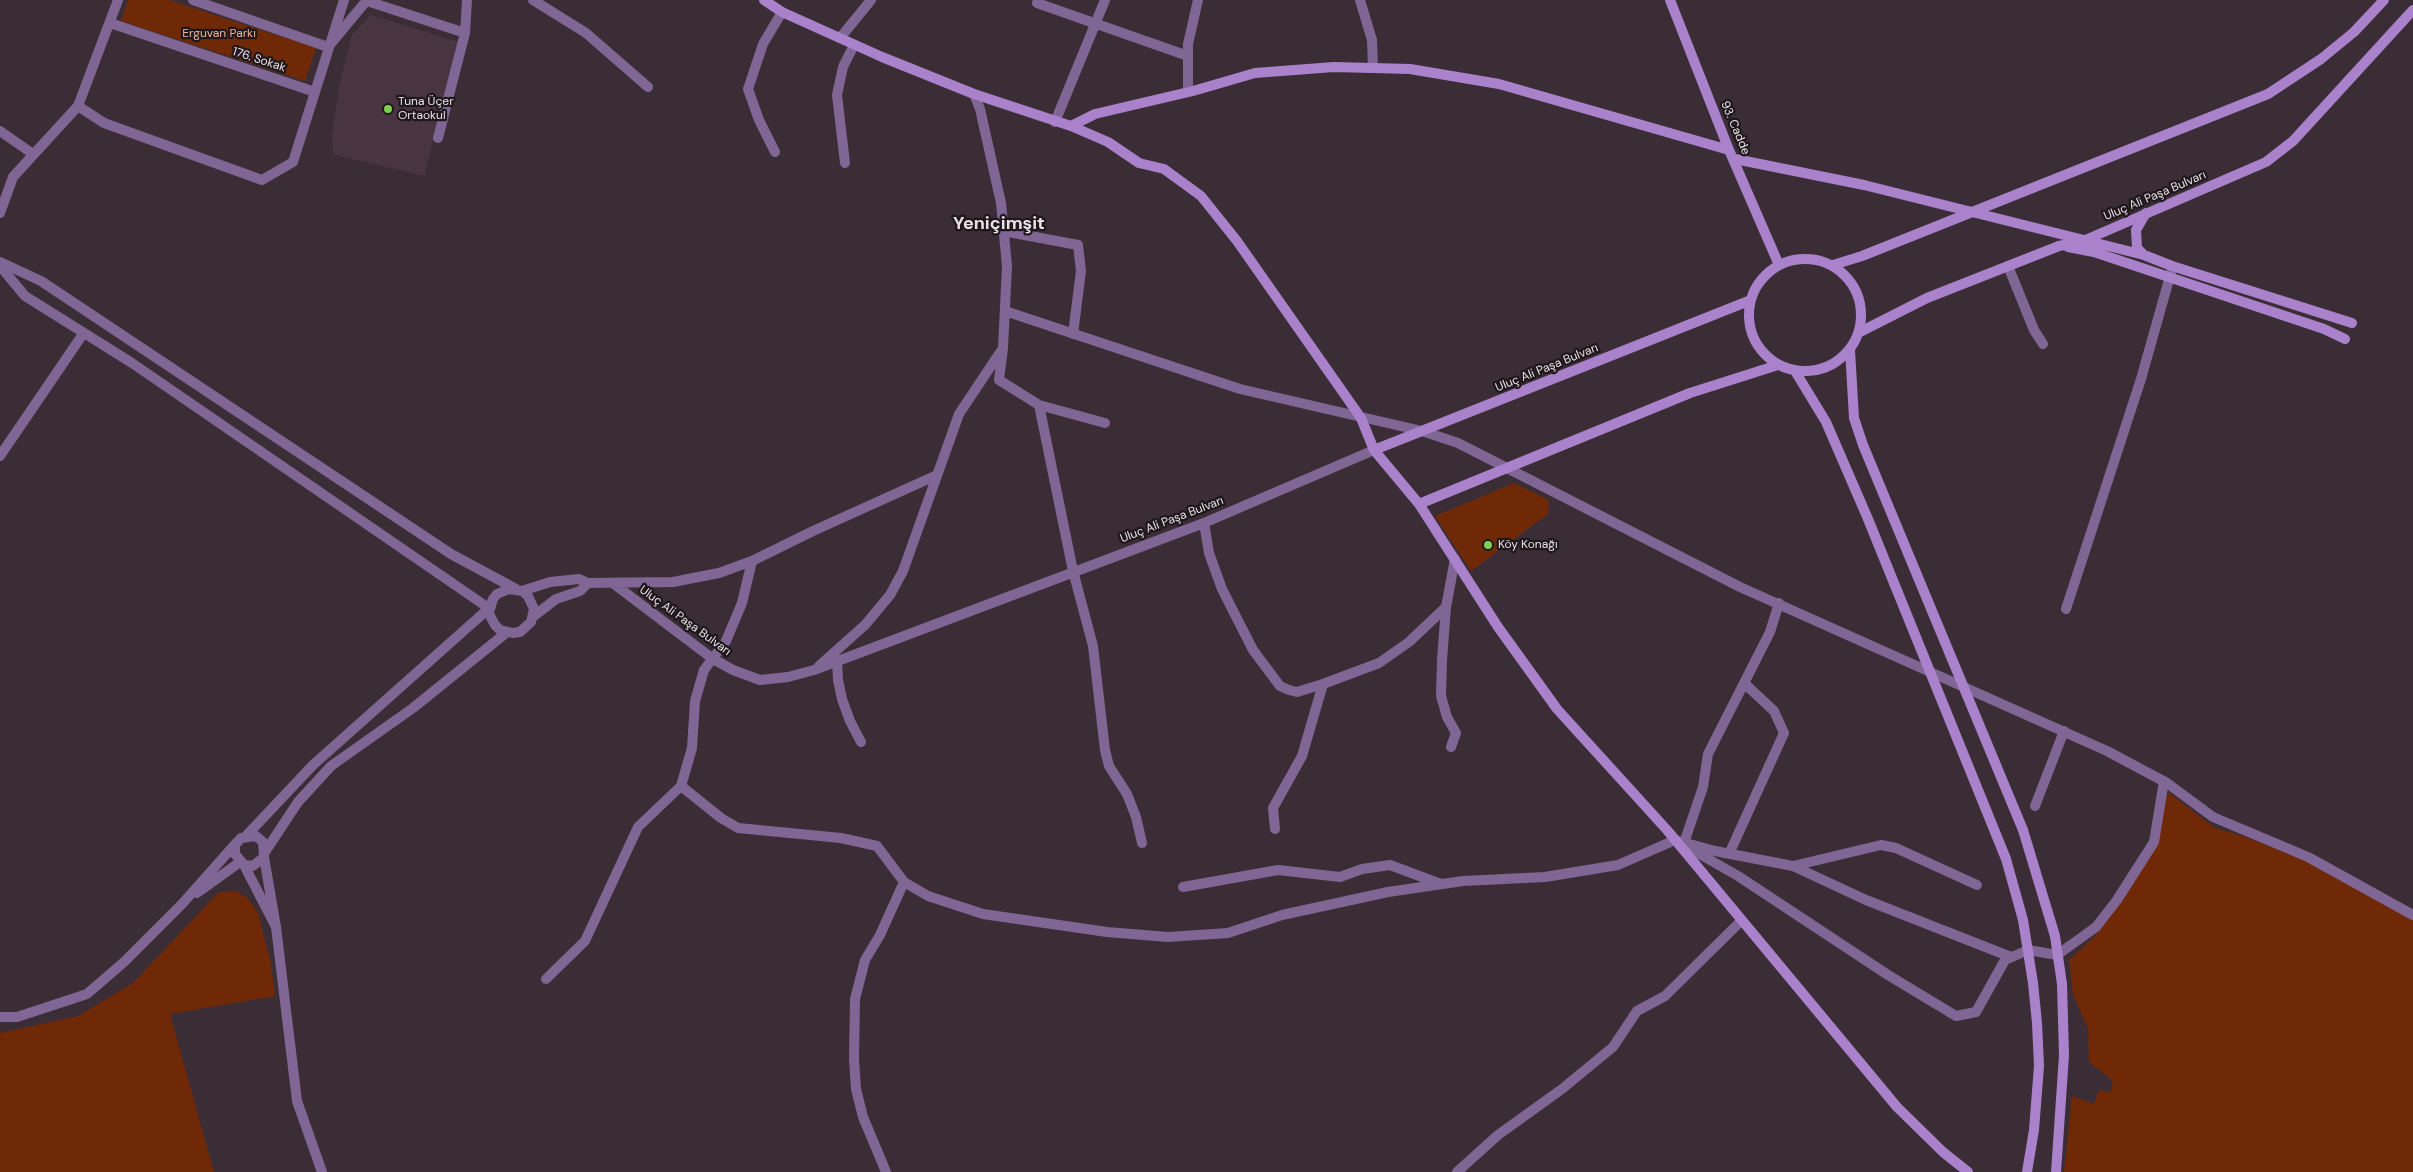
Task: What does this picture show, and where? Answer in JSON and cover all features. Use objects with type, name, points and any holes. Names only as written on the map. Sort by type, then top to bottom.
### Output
[{"type":"street","points":[[0,213],[13,177],[78,106],[118,0]]},
{"type":"street","points":[[193,0],[328,47]]},
{"type":"street","points":[[78,106],[104,123],[262,180],[293,162],[344,0]]},
{"type":"street","points":[[328,47],[367,0],[465,33]]},
{"type":"street","points":[[438,138],[465,33],[467,0]]},
{"type":"street","points":[[532,0],[586,33],[648,87]]},
{"type":"street","points":[[764,0],[782,12],[854,45],[974,94],[1071,126],[1108,142],[1139,163],[1164,170],[1201,196],[1237,241],[1361,418],[1374,450],[1419,504],[1498,627],[1557,709],[1680,841],[1741,921],[1897,1107],[1943,1152],[1968,1172]]},
{"type":"street","points":[[840,38],[871,0]]},
{"type":"street","points":[[1056,122],[1105,0]]},
{"type":"street","points":[[1188,91],[1188,44],[1198,0]]},
{"type":"street","points":[[1360,0],[1372,40],[1373,68]]},
{"type":"street","name":"93. Cadde","points":[[1670,0],[1732,155],[1780,265]]},
{"type":"street","points":[[1833,265],[1862,256],[2268,94],[2321,60],[2354,32],[2384,0]]},
{"type":"street","points":[[1037,3],[1188,56]]},
{"type":"street","name":"Uluç Ali Paşa Bulvarı","points":[[1858,333],[1927,298],[2059,246],[2083,241],[2242,174],[2266,162],[2292,141],[2413,10]]},
{"type":"street","points":[[775,152],[759,120],[748,90],[762,44],[782,12]]},
{"type":"street","name":"176. Sokak","points":[[110,24],[314,92]]},
{"type":"street","points":[[845,163],[837,95],[843,67],[854,45]]},
{"type":"street","points":[[1071,126],[1095,114],[1255,73],[1334,67],[1410,69],[1500,84],[1732,155],[1864,185],[2144,255],[2172,266],[2352,323]]},
{"type":"street","points":[[974,94],[980,109],[1001,203],[1004,230],[1007,266],[1003,348],[999,380],[1039,405],[1105,422]]},
{"type":"street","points":[[0,131],[4,138],[33,154]]},
{"type":"street","points":[[2144,255],[2137,248],[2136,230],[2148,212]]},
{"type":"street","points":[[1004,230],[1078,245],[1081,271],[1073,334]]},
{"type":"street","points":[[2059,246],[2078,247],[2094,252],[2324,329],[2346,339]]},
{"type":"street","points":[[1806,258],[1833,265],[1847,276],[1860,299],[1862,317],[1858,333],[1850,350],[1829,366],[1812,371],[1795,371],[1778,365],[1764,354],[1754,338],[1749,319],[1751,300],[1764,276],[1780,265],[1806,258]]},
{"type":"street","points":[[0,264],[25,296],[132,364],[488,609],[494,625],[506,632],[513,633],[526,628],[534,616],[556,599],[580,590],[588,583]]},
{"type":"street","points":[[0,264],[40,281],[451,554],[519,590],[532,602],[534,616]]},
{"type":"street","points":[[2008,266],[2034,330],[2043,344]]},
{"type":"street","points":[[2066,609],[2138,388],[2172,266]]},
{"type":"street","name":"Uluç Ali Paşa Bulvarı","points":[[614,584],[712,659],[733,670],[760,680],[788,677],[814,670],[1204,523],[1374,450],[1751,300]]},
{"type":"street","points":[[1005,312],[1240,389],[1422,431],[1458,444],[1687,561],[2064,731],[2164,781],[2213,817],[2308,857],[2413,914]]},
{"type":"street","points":[[0,456],[83,334]]},
{"type":"street","points":[[814,670],[865,625],[890,595],[903,571],[959,414],[1003,348]]},
{"type":"street","points":[[1850,350],[1854,418],[1863,445],[2023,830],[2043,891],[2062,984],[2064,1055],[2056,1172]]},
{"type":"street","points":[[1419,504],[1690,393],[1778,365]]},
{"type":"street","points":[[1795,371],[1826,422],[2006,858],[2023,920],[2028,950],[2033,983],[2039,1066],[2034,1130],[2027,1172]]},
{"type":"street","points":[[1039,405],[1073,571],[1093,646],[1105,750],[1109,766],[1127,794],[1136,817],[1142,843]]},
{"type":"street","points":[[0,1017],[17,1017],[87,994],[124,962],[182,904],[242,838],[313,765],[488,609],[497,594],[503,591],[519,590],[550,582],[579,579],[588,583],[614,584],[673,582],[720,573],[752,561],[937,475]]},
{"type":"street","points":[[1204,523],[1209,552],[1222,589],[1253,650],[1280,686],[1297,692],[1378,663],[1409,642],[1446,607]]},
{"type":"street","points":[[1451,747],[1456,733],[1441,696],[1446,607],[1455,559]]},
{"type":"street","points":[[546,979],[585,941],[638,827],[681,786],[692,748],[695,701],[704,670],[726,642],[742,603],[752,561]]},
{"type":"street","points":[[1680,841],[1703,787],[1708,754],[1770,632],[1779,603]]},
{"type":"street","points":[[182,904],[242,864],[253,866],[265,854],[298,802],[331,766],[413,708],[506,632]]},
{"type":"street","points":[[837,661],[842,699],[850,721],[861,742]]},
{"type":"street","points":[[1729,854],[1784,732],[1774,711],[1744,683]]},
{"type":"street","points":[[1275,829],[1273,808],[1302,756],[1323,684]]},
{"type":"street","points":[[2035,806],[2064,731]]},
{"type":"street","points":[[1680,841],[1738,876],[1888,976],[1956,1016],[1976,1012],[2005,960],[2028,950],[2057,954],[2096,927],[2117,900],[2154,842],[2164,781]]},
{"type":"street","points":[[681,786],[721,818],[738,828],[841,838],[877,846],[904,882],[928,896],[983,914],[1107,932],[1168,937],[1228,933],[1282,915],[1388,892],[1463,881],[1545,877],[1618,865],[1680,841],[1729,854],[1793,866],[1866,900],[2011,957]]},
{"type":"street","points":[[242,838],[260,839],[265,854],[276,927],[297,1101],[322,1172]]},
{"type":"street","points":[[242,838],[235,854],[276,927]]},
{"type":"street","points":[[1793,866],[1881,845],[1896,848],[1977,885]]},
{"type":"street","points":[[1183,887],[1278,870],[1340,876],[1362,869],[1390,865],[1442,884]]},
{"type":"street","points":[[886,1172],[863,1117],[856,1089],[854,1059],[855,999],[865,960],[880,935],[904,882]]},
{"type":"street","points":[[1457,1172],[1498,1135],[1562,1089],[1613,1046],[1637,1011],[1664,996],[1741,921]]},
{"type":"shaded area","name":"Tuna Üçer Ortaokul","points":[[371,15],[458,42],[424,176],[333,154],[332,135],[340,82],[352,35]]},
{"type":"green space","name":"Erguvan Parkı","points":[[128,0],[169,0],[316,48],[305,81],[121,21]]},
{"type":"green space","points":[[1514,483],[1549,500],[1548,514],[1471,571],[1435,516]]},
{"type":"green space","points":[[2169,793],[2215,828],[2246,837],[2306,861],[2413,920],[2413,1172],[2064,1172],[2072,1096],[2094,1104],[2099,1090],[2111,1092],[2113,1081],[2089,1062],[2088,1029],[2073,994],[2069,960],[2093,938],[2114,912],[2143,868],[2165,798]]},
{"type":"green space","points":[[235,891],[248,898],[258,913],[271,964],[275,996],[170,1014],[214,1172],[0,1172],[0,1033],[78,1016],[133,983],[219,892]]},
{"type":"place","name":"Tuna Üçer Ortaokul","points":[[388,109]]},
{"type":"place","name":"Köy Konağı","points":[[1488,545]]},
{"type":"district","name":"Yeniçimşit","points":[[999,224]]}]
